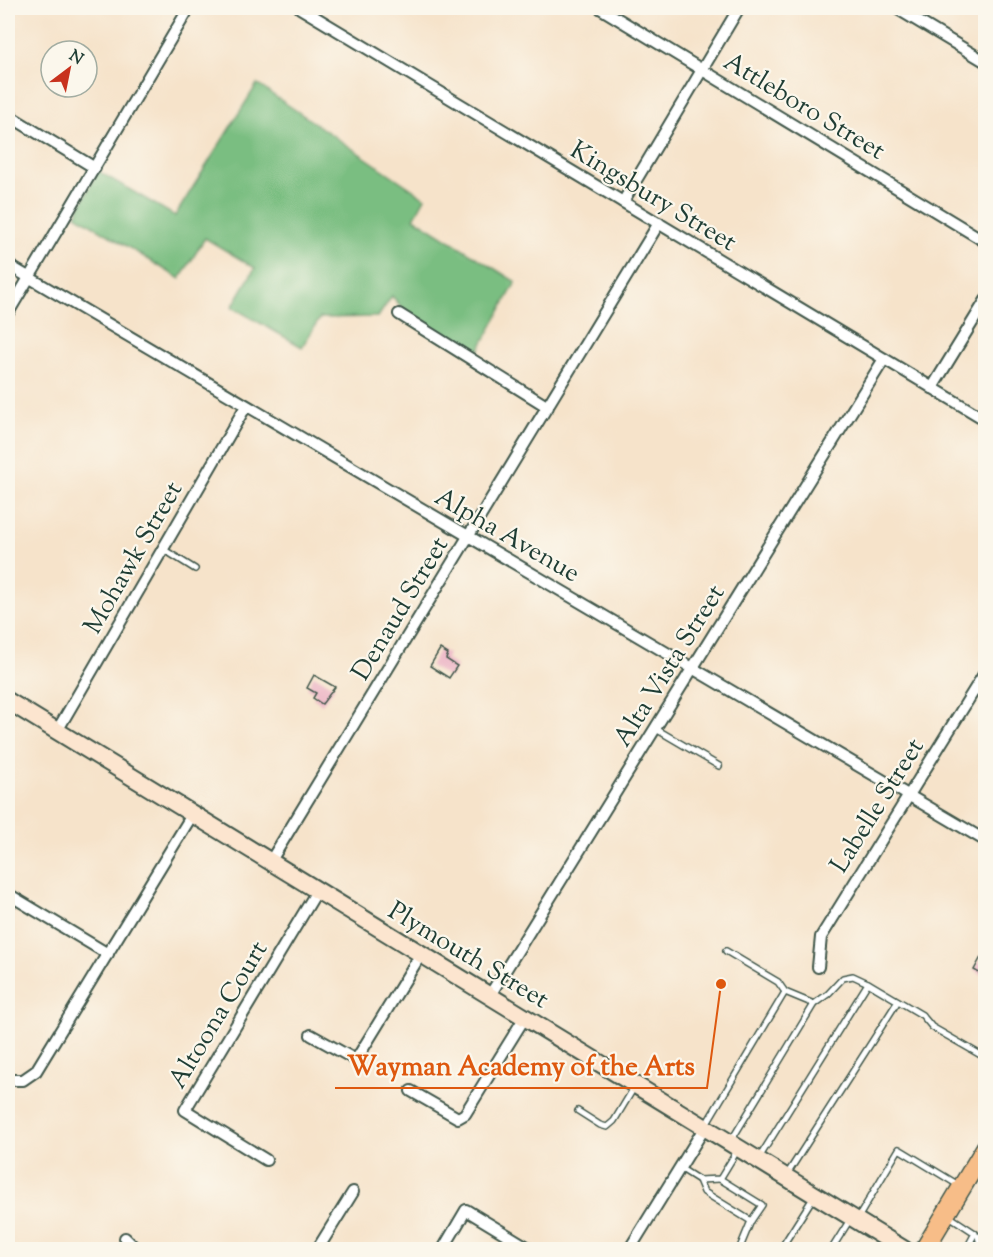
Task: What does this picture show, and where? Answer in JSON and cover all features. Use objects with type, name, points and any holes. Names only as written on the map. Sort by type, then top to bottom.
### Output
[{"type":"main road","points":[[924,1250],[986,1147]]},
{"type":"street","points":[[8,313],[189,8]]},
{"type":"street","name":"Kingsbury Street","points":[[300,8],[316,11],[659,224],[986,420]]},
{"type":"street","name":"Attleboro Street","points":[[600,8],[986,242]]},
{"type":"street","points":[[623,202],[739,8]]},
{"type":"street","points":[[896,8],[986,62]]},
{"type":"street","points":[[8,115],[95,168]]},
{"type":"street","name":"Denaud Street","points":[[270,862],[659,224]]},
{"type":"street","name":"Alpha Avenue","points":[[8,265],[986,841]]},
{"type":"street","points":[[932,388],[986,300]]},
{"type":"street","points":[[399,314],[548,407]]},
{"type":"street","name":"Alta Vista Street","points":[[490,995],[884,359]]},
{"type":"street","name":"Mohawk Street","points":[[57,731],[246,406]]},
{"type":"street","name":"Labelle Street","points":[[818,967],[821,937],[986,671]]},
{"type":"street","name":"Plymouth Street","points":[[8,701],[905,1250]]},
{"type":"street","points":[[8,1080],[23,1080],[36,1071],[192,815]]},
{"type":"street","name":"Altoona Court","points":[[266,1160],[185,1110],[317,891]]},
{"type":"street","points":[[8,894],[108,954]]},
{"type":"street","points":[[311,1035],[356,1060],[421,954]]},
{"type":"street","points":[[411,1091],[458,1118],[465,1114],[525,1017]]},
{"type":"street","points":[[629,1250],[705,1126]]},
{"type":"street","points":[[317,1250],[352,1192]]},
{"type":"street","points":[[443,1249],[466,1210],[532,1250]]},
{"type":"street","points":[[125,1238],[136,1250]]},
{"type":"lane","points":[[163,549],[195,569]]},
{"type":"lane","points":[[656,729],[719,766]]},
{"type":"lane","points":[[726,951],[778,982],[785,992],[814,1004]]},
{"type":"lane","points":[[720,1179],[735,1145],[814,1004],[828,994],[843,978],[853,976],[868,983],[922,1015],[932,1027],[986,1058]]},
{"type":"lane","points":[[758,1160],[868,983]]},
{"type":"lane","points":[[705,1126],[785,992]]},
{"type":"lane","points":[[785,1176],[898,1001]]},
{"type":"lane","points":[[578,1111],[607,1127],[614,1121],[636,1084]]},
{"type":"lane","points":[[831,1250],[899,1149],[962,1187]]},
{"type":"lane","points":[[680,1168],[699,1180],[720,1179],[762,1205],[751,1221],[739,1250]]},
{"type":"lane","points":[[699,1180],[704,1192],[751,1221]]},
{"type":"lane","points":[[780,1250],[816,1195]]},
{"type":"lane","points":[[945,1214],[986,1240]]},
{"type":"lane","points":[[977,1235],[980,1245],[986,1249]]},
{"type":"lane","points":[[966,1250],[977,1235]]},
{"type":"green space","points":[[257,84],[425,198],[414,218],[516,282],[475,357],[402,308],[392,296],[378,317],[320,318],[302,347],[232,307],[255,268],[205,238],[180,279],[76,215],[98,171],[175,216]]},
{"type":"building","points":[[440,649],[448,654],[446,659],[457,666],[449,678],[430,666]]},
{"type":"building","points":[[314,675],[335,687],[322,704],[313,698],[316,693],[307,688]]},
{"type":"building","points":[[986,948],[986,977],[974,970]]},
{"type":"place","name":"Wayman Academy of the Arts","points":[[721,984]]}]
